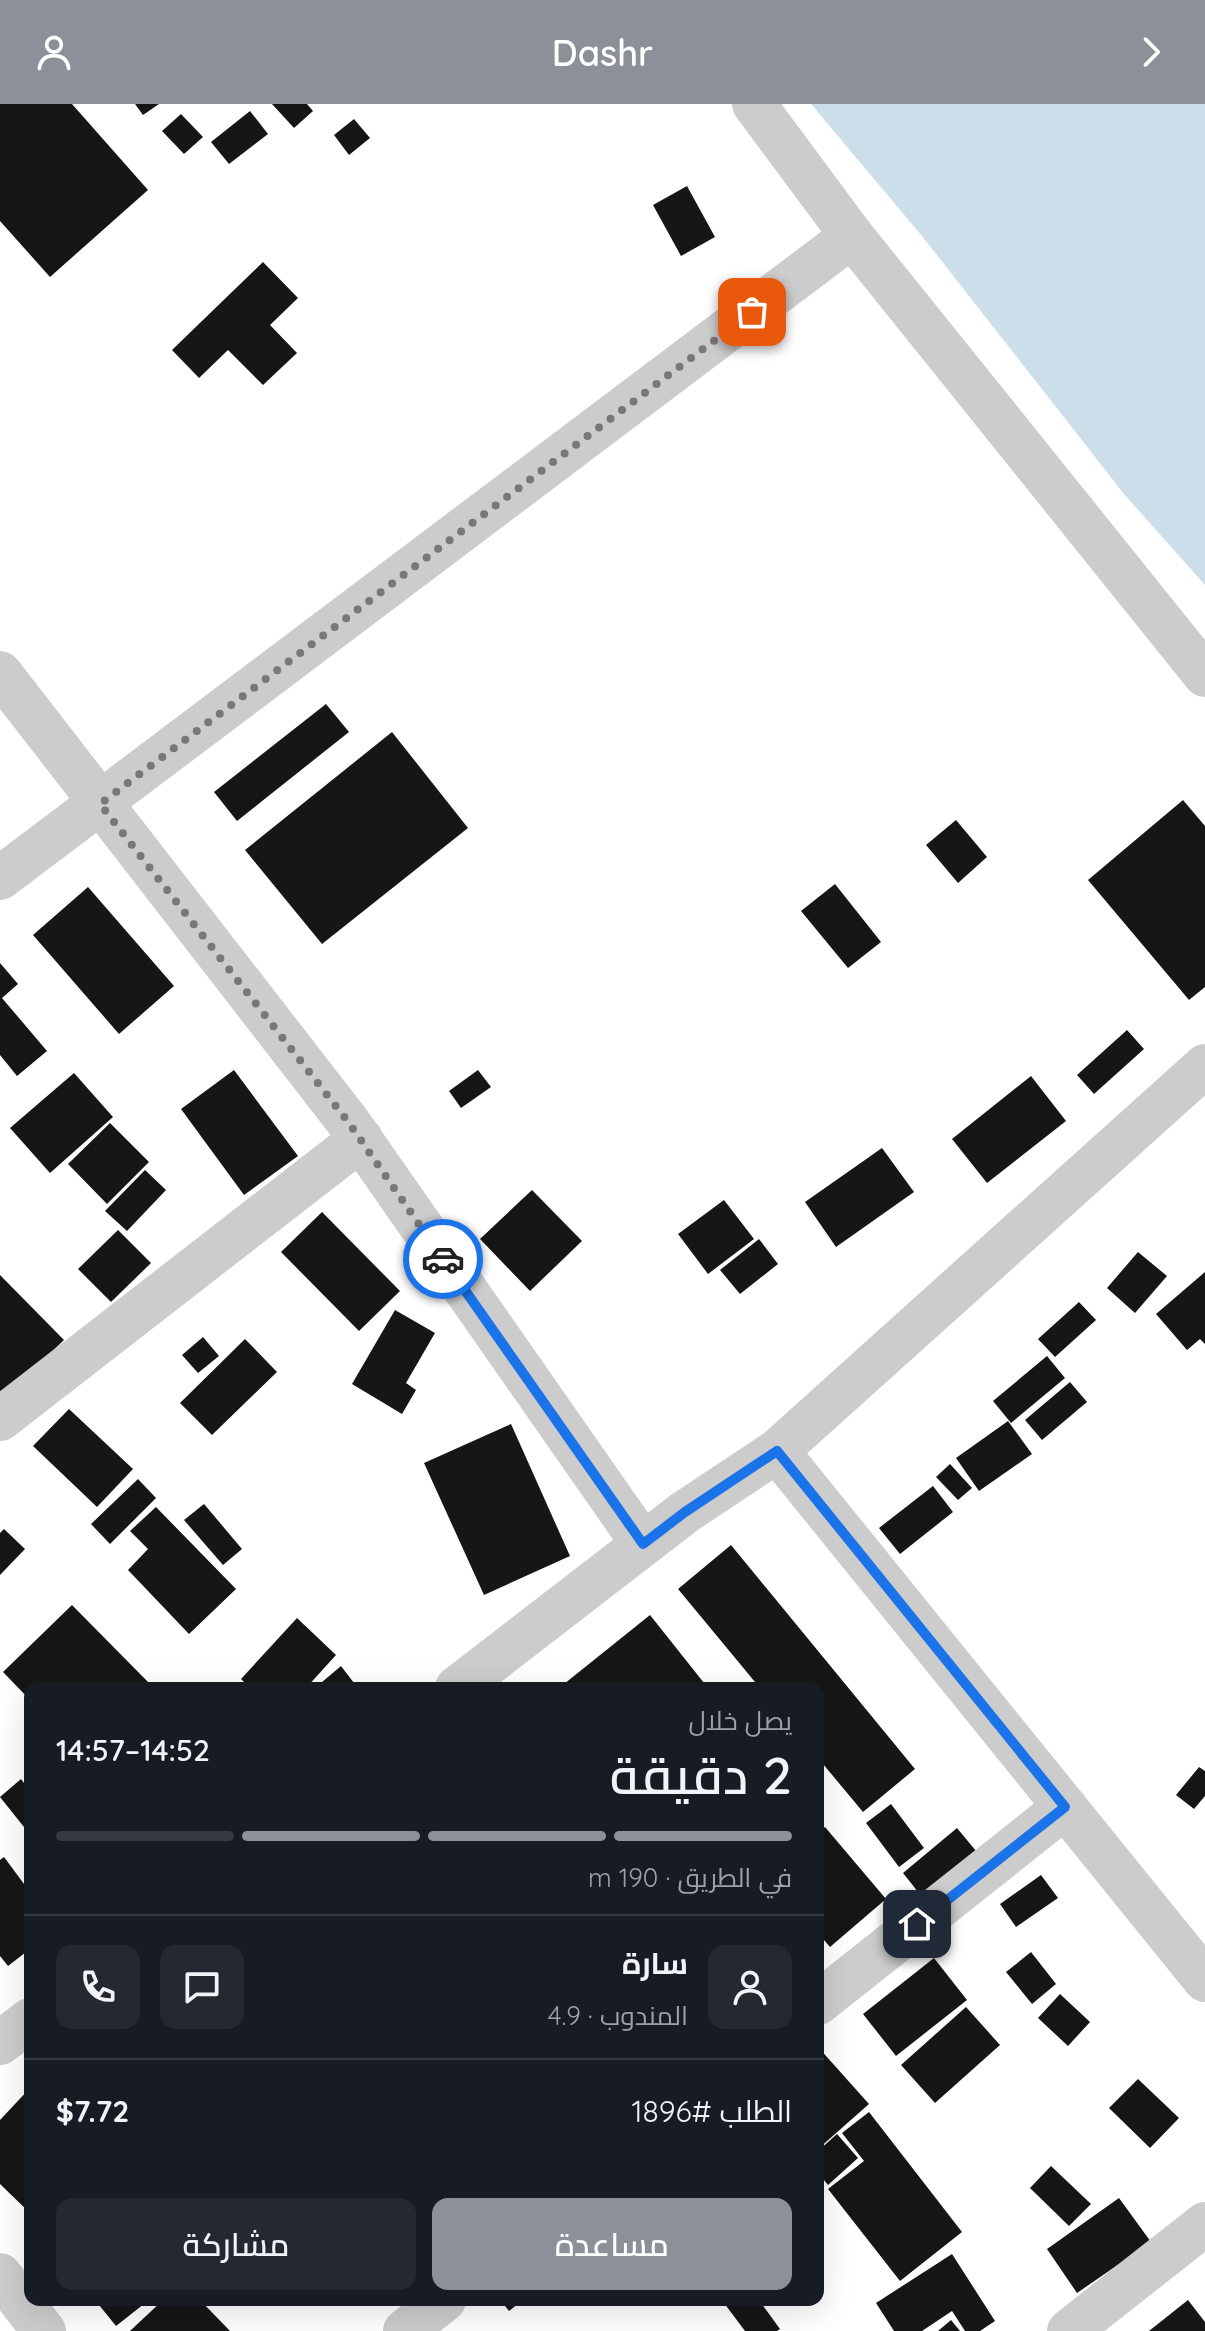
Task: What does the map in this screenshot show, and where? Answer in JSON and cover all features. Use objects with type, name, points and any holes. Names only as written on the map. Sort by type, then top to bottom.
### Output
[{"type":"street","points":[[754,104],[852,236],[1205,675]]},
{"type":"street","points":[[0,878],[852,236]]},
{"type":"street","points":[[0,673],[361,1139],[643,1544]]},
{"type":"street","points":[[465,1682],[685,1512],[777,1451],[1205,1066]]},
{"type":"street","points":[[0,1419],[361,1139]]},
{"type":"street","points":[[777,1451],[1205,1980]]},
{"type":"street","points":[[824,1998],[1065,1807]]},
{"type":"street","points":[[0,2043],[24,2025]]},
{"type":"street","points":[[1069,2331],[1205,2224]]},
{"type":"street","points":[[0,2275],[24,2306]]},
{"type":"street","points":[[24,2306],[44,2331]]},
{"type":"street","points":[[405,2331],[436,2306]]},
{"type":"water","points":[[811,104],[1205,104],[1205,585],[1124,494],[922,236]]},
{"type":"building","points":[[0,104],[72,104],[148,190],[50,277],[0,221]]},
{"type":"building","points":[[135,104],[159,104],[143,115]]},
{"type":"building","points":[[272,104],[307,104],[313,111],[294,128]]},
{"type":"building","points":[[250,111],[268,134],[229,164],[211,142]]},
{"type":"building","points":[[181,114],[203,137],[184,154],[162,131]]},
{"type":"building","points":[[354,119],[370,138],[349,155],[334,135]]},
{"type":"building","points":[[687,186],[715,237],[681,256],[653,205]]},
{"type":"building","points":[[263,262],[298,298],[270,325],[297,353],[263,385],[228,350],[199,378],[172,350]]},
{"type":"building","points":[[326,704],[349,732],[237,821],[214,792]]},
{"type":"building","points":[[392,732],[468,828],[322,944],[245,850]]},
{"type":"building","points":[[1183,800],[1205,826],[1205,987],[1189,1000],[1088,880]]},
{"type":"building","points":[[956,820],[987,857],[958,883],[926,845]]},
{"type":"building","points":[[835,884],[881,942],[848,968],[801,911]]},
{"type":"building","points":[[88,887],[174,986],[119,1034],[33,935]]},
{"type":"building","points":[[0,963],[18,984],[2,998],[47,1051],[17,1076],[0,1055]]},
{"type":"building","points":[[1127,1030],[1144,1049],[1094,1094],[1077,1075]]},
{"type":"building","points":[[234,1070],[298,1156],[244,1195],[181,1109]]},
{"type":"building","points":[[478,1070],[491,1087],[461,1108],[449,1091]]},
{"type":"building","points":[[74,1073],[113,1117],[50,1173],[10,1128]]},
{"type":"building","points":[[1031,1076],[1066,1121],[987,1183],[952,1139]]},
{"type":"building","points":[[110,1123],[149,1162],[107,1204],[68,1164]]},
{"type":"building","points":[[882,1148],[914,1192],[836,1247],[805,1202]]},
{"type":"building","points":[[145,1170],[166,1190],[127,1231],[105,1211]]},
{"type":"building","points":[[532,1190],[582,1241],[530,1291],[480,1239]]},
{"type":"building","points":[[724,1200],[754,1239],[708,1274],[678,1234]]},
{"type":"building","points":[[322,1212],[400,1291],[359,1331],[281,1252]]},
{"type":"building","points":[[118,1230],[151,1263],[111,1302],[78,1269]]},
{"type":"building","points":[[759,1239],[778,1264],[740,1294],[720,1270]]},
{"type":"building","points":[[1138,1252],[1167,1276],[1135,1313],[1107,1288]]},
{"type":"building","points":[[1205,1272],[1205,1344],[1200,1339],[1187,1350],[1156,1314]]},
{"type":"building","points":[[0,1275],[64,1340],[5,1396],[0,1391]]},
{"type":"building","points":[[1079,1302],[1096,1320],[1055,1357],[1038,1339]]},
{"type":"building","points":[[395,1310],[435,1333],[406,1383],[416,1390],[402,1414],[352,1384]]},
{"type":"building","points":[[203,1337],[219,1356],[198,1373],[182,1355]]},
{"type":"building","points":[[245,1339],[277,1372],[212,1435],[180,1403]]},
{"type":"building","points":[[1047,1356],[1065,1378],[1011,1423],[993,1401]]},
{"type":"building","points":[[1070,1382],[1087,1402],[1042,1440],[1025,1420]]},
{"type":"building","points":[[69,1409],[133,1469],[97,1507],[33,1446]]},
{"type":"building","points":[[1008,1421],[1032,1454],[979,1491],[956,1458]]},
{"type":"building","points":[[511,1424],[570,1556],[484,1595],[424,1463]]},
{"type":"building","points":[[950,1464],[972,1488],[958,1500],[936,1477]]},
{"type":"building","points":[[138,1479],[156,1498],[110,1544],[91,1524]]},
{"type":"building","points":[[933,1486],[953,1512],[900,1554],[879,1528]]},
{"type":"building","points":[[204,1504],[242,1549],[223,1565],[184,1520]]},
{"type":"building","points":[[156,1507],[236,1589],[189,1634],[128,1570],[148,1549],[130,1531]]},
{"type":"building","points":[[4,1529],[25,1549],[0,1575],[0,1533]]},
{"type":"building","points":[[731,1545],[915,1769],[863,1812],[824,1765],[824,1682],[755,1682],[678,1589]]},
{"type":"building","points":[[72,1605],[148,1682],[24,1682],[24,1694],[3,1672]]},
{"type":"building","points":[[650,1615],[703,1682],[566,1682]]},
{"type":"building","points":[[297,1618],[336,1655],[311,1682],[244,1682],[241,1679]]},
{"type":"building","points":[[341,1666],[353,1682],[322,1682]]},
{"type":"building","points":[[1199,1767],[1205,1771],[1205,1796],[1194,1809],[1176,1795]]},
{"type":"building","points":[[21,1779],[24,1783],[24,1827],[0,1797]]},
{"type":"building","points":[[891,1804],[924,1848],[899,1867],[866,1823]]},
{"type":"building","points":[[824,1828],[886,1899],[830,1947],[824,1940]]},
{"type":"building","points":[[957,1828],[981,1857],[926,1902],[903,1873]]},
{"type":"building","points":[[4,1857],[24,1884],[24,1954],[8,1966],[0,1956],[0,1860]]},
{"type":"building","points":[[1041,1875],[1058,1898],[1016,1927],[1000,1904]]},
{"type":"building","points":[[1031,1952],[1056,1984],[1032,2004],[1006,1972]]},
{"type":"building","points":[[934,1958],[967,2000],[896,2056],[863,2014]]},
{"type":"building","points":[[1060,1994],[1090,2022],[1068,2046],[1038,2018]]},
{"type":"building","points":[[966,2007],[1000,2045],[935,2103],[901,2065]]},
{"type":"building","points":[[824,2054],[869,2104],[824,2144]]},
{"type":"building","points":[[1138,2079],[1179,2118],[1150,2148],[1109,2108]]},
{"type":"building","points":[[24,2094],[24,2207],[0,2184],[0,2120]]},
{"type":"building","points":[[869,2112],[962,2232],[900,2281],[828,2189],[864,2161],[842,2133]]},
{"type":"building","points":[[837,2134],[858,2158],[828,2185],[824,2180],[824,2146]]},
{"type":"building","points":[[1051,2166],[1091,2204],[1069,2226],[1030,2188]]},
{"type":"building","points":[[1119,2198],[1151,2242],[1077,2293],[1047,2249]]},
{"type":"building","points":[[952,2254],[995,2321],[980,2331],[965,2331],[952,2311],[922,2331],[894,2331],[876,2303]]},
{"type":"building","points":[[1188,2300],[1205,2322],[1205,2331],[1149,2331]]},
{"type":"building","points":[[100,2306],[141,2306],[116,2326]]},
{"type":"building","points":[[157,2306],[206,2306],[230,2331],[130,2331]]},
{"type":"building","points":[[726,2306],[763,2306],[780,2329],[777,2331],[745,2331]]},
{"type":"building","points":[[951,2320],[960,2331],[938,2331]]},
{"type":"way so far","points":[[443,1259],[349,1123],[100,804],[752,312]]},
{"type":"route","points":[[443,1259],[643,1544],[777,1451],[1065,1807],[917,1924]]}]
